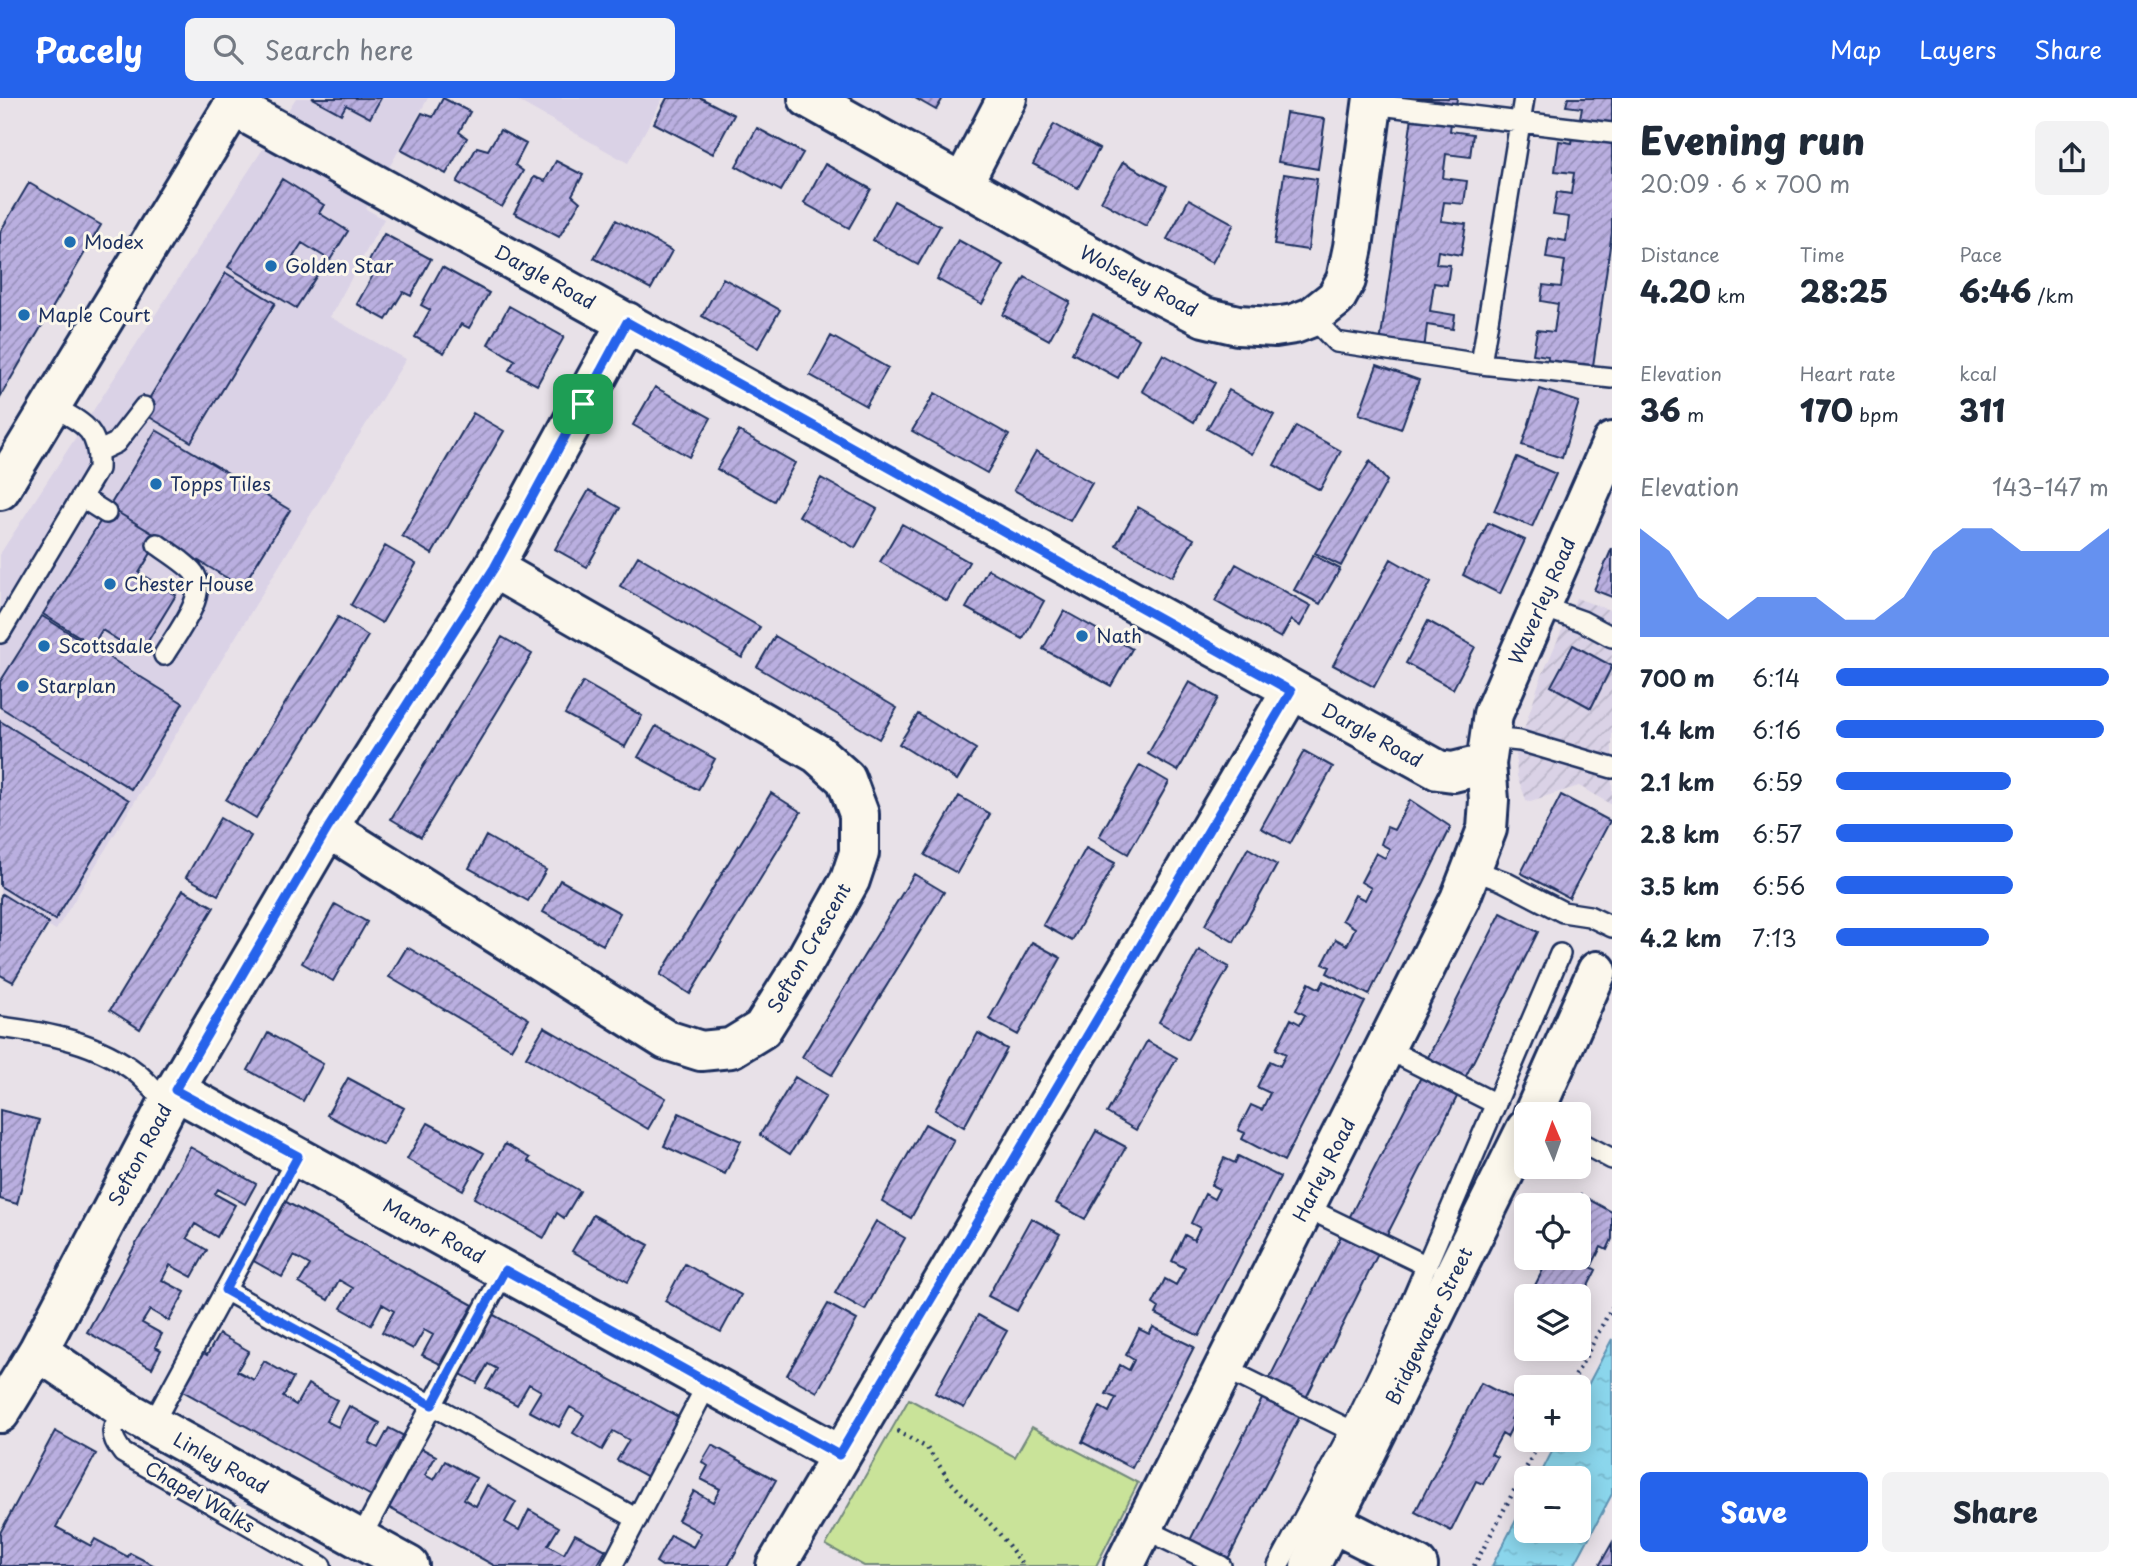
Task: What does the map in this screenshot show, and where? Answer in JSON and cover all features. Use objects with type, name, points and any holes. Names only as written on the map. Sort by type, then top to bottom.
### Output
[{"type":"main road","name":"Wolseley Road","points":[[808,98],[1204,317],[1238,325],[1275,327],[1312,317],[1336,298],[1346,280],[1373,101]]},
{"type":"main road","points":[[963,183],[1007,98]]},
{"type":"main road","points":[[0,490],[236,102]]},
{"type":"main road","name":"Dargle Road","points":[[236,102],[627,322],[1437,770],[1453,772],[1488,751]]},
{"type":"main road","name":"Sefton Road","points":[[0,1413],[38,1351],[171,1097],[328,828],[494,568],[627,322]]},
{"type":"main road","name":"Waverley Road","points":[[1488,751],[1493,714],[1612,442]]},
{"type":"main road","name":"Sefton Crescent","points":[[328,828],[666,1040],[701,1051],[731,1048],[762,1029],[844,891],[859,853],[859,814],[846,779],[818,754],[494,568]]},
{"type":"main road","points":[[783,1564],[839,1455],[1291,691]]},
{"type":"main road","name":"Harley Road","points":[[1124,1566],[1473,870],[1488,822],[1488,751]]},
{"type":"main road","points":[[1539,1102],[1597,971]]},
{"type":"main road","name":"Manor Road","points":[[171,1097],[298,1156],[839,1455]]},
{"type":"main road","name":"Bridgewater Street","points":[[1310,1566],[1514,1153]]},
{"type":"main road","name":"Linley Road","points":[[38,1351],[138,1418],[409,1566]]},
{"type":"main road","points":[[1333,1523],[1418,1566]]},
{"type":"lane","points":[[1481,365],[1524,98]]},
{"type":"lane","points":[[1373,101],[1521,123],[1612,133]]},
{"type":"lane","points":[[1312,317],[1336,342],[1481,365],[1612,378]]},
{"type":"lane","points":[[0,633],[97,469],[99,451],[89,427],[50,405]]},
{"type":"lane","points":[[99,451],[116,443],[144,407]]},
{"type":"lane","points":[[81,498],[106,513]]},
{"type":"lane","points":[[157,544],[195,573],[198,585],[193,607],[163,655]]},
{"type":"lane","points":[[1540,606],[1582,621],[1612,637]]},
{"type":"lane","points":[[1488,751],[1520,741],[1612,768]]},
{"type":"lane","points":[[1473,870],[1503,881],[1563,912],[1589,916],[1612,927]]},
{"type":"lane","points":[[1278,1566],[1389,1353],[1559,954]]},
{"type":"lane","points":[[0,1027],[28,1030],[83,1043],[129,1067],[171,1097]]},
{"type":"lane","points":[[1385,1048],[1496,1104]]},
{"type":"lane","points":[[1591,1148],[1612,1159]]},
{"type":"lane","points":[[138,1418],[225,1290],[298,1156]]},
{"type":"lane","points":[[1305,1208],[1427,1266]]},
{"type":"lane","points":[[360,1539],[505,1270]]},
{"type":"lane","points":[[225,1290],[637,1519]]},
{"type":"lane","points":[[1224,1368],[1350,1430]]},
{"type":"lane","points":[[612,1566],[708,1383]]},
{"type":"lane","name":"Chapel Walks","points":[[138,1418],[113,1426],[113,1439],[123,1453],[321,1566]]},
{"type":"lane","points":[[1143,1528],[1221,1566]]},
{"type":"path","points":[[1576,1375],[1612,1307]]},
{"type":"path","points":[[865,1413],[927,1448],[950,1481],[998,1532],[1024,1566]]},
{"type":"path","points":[[1474,1566],[1535,1452]]},
{"type":"shaded area","points":[[296,98],[428,98],[366,209],[384,219],[330,317],[406,359],[56,930],[0,899],[0,554]]},
{"type":"shaded area","points":[[513,98],[663,98],[628,163]]},
{"type":"shaded area","points":[[1576,598],[1612,611],[1612,805],[1579,786],[1527,802],[1517,776],[1516,754],[1540,680]]},
{"type":"green space","points":[[909,1399],[1015,1457],[1032,1427],[1138,1483],[1096,1566],[864,1566],[826,1545]]},
{"type":"water","points":[[1612,1339],[1612,1494],[1591,1534],[1591,1466],[1545,1466],[1552,1452],[1591,1452],[1591,1379]]},
{"type":"water","points":[[1514,1524],[1514,1543],[1586,1543],[1574,1566],[1492,1566]]},
{"type":"building","points":[[312,98],[381,98],[370,118],[346,105],[341,114]]},
{"type":"building","points":[[443,98],[470,112],[459,132],[467,138],[446,174],[401,150],[422,113],[433,117]]},
{"type":"building","points":[[667,98],[701,98],[734,115],[713,154],[654,123]]},
{"type":"building","points":[[915,98],[943,98],[936,110]]},
{"type":"building","points":[[1413,98],[1457,98],[1456,106]]},
{"type":"building","points":[[1568,98],[1612,98],[1612,123],[1580,118],[1582,108],[1566,106]]},
{"type":"building","points":[[1286,113],[1325,119],[1318,169],[1278,162]]},
{"type":"building","points":[[1412,117],[1451,123],[1450,131],[1473,134],[1470,157],[1446,154],[1443,178],[1467,181],[1464,204],[1444,202],[1441,221],[1466,224],[1461,255],[1438,251],[1436,264],[1450,265],[1447,285],[1434,283],[1430,311],[1455,315],[1453,329],[1427,325],[1424,350],[1380,344]]},
{"type":"building","points":[[1054,124],[1099,149],[1078,188],[1033,164]]},
{"type":"building","points":[[757,128],[803,153],[781,191],[736,166]]},
{"type":"building","points":[[500,130],[526,144],[515,165],[523,171],[502,207],[457,182],[477,147],[488,150]]},
{"type":"building","points":[[1574,130],[1612,136],[1612,232],[1592,373],[1547,366],[1548,356],[1533,354],[1537,330],[1554,332],[1558,304],[1541,301],[1543,285],[1561,287],[1565,261],[1546,258],[1549,238],[1566,241],[1569,217],[1553,215],[1557,192],[1571,194],[1574,173],[1555,171],[1559,141],[1572,143]]},
{"type":"building","points":[[556,161],[583,175],[572,195],[580,202],[559,237],[514,213],[534,177],[545,181]]},
{"type":"building","points":[[1123,162],[1167,186],[1146,226],[1101,201]]},
{"type":"building","points":[[825,164],[871,189],[849,228],[804,203]]},
{"type":"building","points":[[1284,174],[1317,179],[1308,250],[1274,245]]},
{"type":"building","points":[[282,179],[324,205],[319,213],[348,231],[330,260],[302,243],[293,257],[319,272],[296,308],[228,267]]},
{"type":"building","name":"Maple Court","points":[[29,183],[101,225],[0,397],[0,232]]},
{"type":"building","points":[[1189,199],[1234,224],[1212,263],[1167,239]]},
{"type":"building","points":[[894,201],[940,226],[918,265],[873,240]]},
{"type":"building","points":[[616,220],[672,251],[651,289],[594,258]]},
{"type":"building","points":[[384,234],[431,259],[411,296],[403,292],[386,320],[357,304],[372,277],[363,272]]},
{"type":"building","points":[[958,240],[1004,265],[982,304],[937,279]]},
{"type":"building","points":[[442,267],[489,293],[469,328],[461,324],[444,353],[415,337],[430,310],[421,305]]},
{"type":"building","points":[[226,273],[275,303],[191,442],[141,412]]},
{"type":"building","points":[[1025,277],[1070,302],[1049,340],[1003,315]]},
{"type":"building","points":[[723,278],[780,310],[758,348],[702,316]]},
{"type":"building","points":[[509,306],[564,337],[537,385],[509,370],[515,360],[488,344]]},
{"type":"building","points":[[1093,314],[1139,339],[1118,378],[1072,353]]},
{"type":"building","points":[[831,336],[888,368],[866,406],[810,375]]},
{"type":"building","points":[[1163,354],[1215,383],[1194,422],[1142,391]]},
{"type":"building","points":[[1377,365],[1419,380],[1401,429],[1359,414]]},
{"type":"building","points":[[655,387],[711,418],[689,457],[633,425]]},
{"type":"building","points":[[1540,389],[1579,402],[1562,458],[1522,445]]},
{"type":"building","points":[[1229,390],[1274,415],[1252,454],[1207,429]]},
{"type":"building","points":[[935,393],[1009,435],[987,473],[912,431]]},
{"type":"building","points":[[473,413],[504,431],[432,554],[402,536]]},
{"type":"building","points":[[1296,426],[1341,451],[1320,490],[1274,465]]},
{"type":"building","points":[[156,430],[290,510],[242,587],[109,507]]},
{"type":"building","points":[[739,431],[795,463],[774,501],[717,469]]},
{"type":"building","points":[[1036,451],[1092,483],[1070,521],[1014,490]]},
{"type":"building","points":[[1517,457],[1556,474],[1532,527],[1494,511]]},
{"type":"building","points":[[1370,461],[1387,481],[1341,566],[1315,553]]},
{"type":"building","points":[[821,478],[877,509],[855,548],[799,516]]},
{"type":"building","points":[[589,490],[620,508],[587,567],[555,549]]},
{"type":"building","name":"Chester House","points":[[109,507],[160,538],[139,573],[176,595],[140,654],[102,630],[93,645],[43,614]]},
{"type":"building","points":[[1138,507],[1194,539],[1172,577],[1116,545]]},
{"type":"building","points":[[1488,523],[1525,540],[1500,594],[1463,575]]},
{"type":"building","points":[[902,524],[969,562],[947,601],[880,562]]},
{"type":"building","points":[[385,546],[416,564],[382,623],[351,605]]},
{"type":"building","points":[[1612,548],[1612,597],[1594,590]]},
{"type":"building","points":[[1313,555],[1340,569],[1320,604],[1294,590]]},
{"type":"building","points":[[638,556],[760,627],[742,658],[620,586]]},
{"type":"building","points":[[1391,559],[1431,582],[1374,687],[1333,665]]},
{"type":"building","points":[[1236,564],[1311,606],[1300,626],[1291,620],[1281,638],[1215,601]]},
{"type":"building","points":[[988,569],[1044,601],[1023,639],[966,608]]},
{"type":"building","points":[[1064,611],[1132,649],[1111,686],[1043,649]]},
{"type":"building","points":[[42,616],[183,703],[131,789],[0,707],[0,682]]},
{"type":"building","points":[[338,617],[368,636],[256,818],[226,800]]},
{"type":"building","points":[[1428,621],[1475,647],[1453,689],[1406,663]]},
{"type":"building","points":[[775,636],[897,708],[879,739],[757,667]]},
{"type":"building","points":[[502,637],[532,654],[421,837],[391,819]]},
{"type":"building","points":[[1573,645],[1612,666],[1591,708],[1551,686]]},
{"type":"building","points":[[583,682],[642,716],[625,747],[565,714]]},
{"type":"building","points":[[1189,682],[1218,698],[1178,771],[1148,754]]},
{"type":"building","points":[[918,714],[976,749],[957,780],[899,744]]},
{"type":"building","points":[[0,721],[129,800],[55,920],[0,886]]},
{"type":"building","points":[[656,726],[715,759],[698,790],[638,757]]},
{"type":"building","points":[[1304,751],[1333,767],[1290,844],[1261,828]]},
{"type":"building","points":[[1140,765],[1169,782],[1128,854],[1099,837]]},
{"type":"building","points":[[771,793],[801,812],[690,994],[660,975]]},
{"type":"building","points":[[1561,795],[1610,821],[1569,898],[1521,873]]},
{"type":"building","points":[[959,796],[990,814],[957,873],[925,855]]},
{"type":"building","points":[[1410,800],[1451,827],[1369,995],[1327,973],[1330,967],[1323,964],[1336,939],[1347,945],[1355,928],[1342,920],[1355,895],[1365,900],[1371,888],[1361,882],[1376,853],[1385,858],[1390,849],[1381,844],[1387,827],[1394,830]]},
{"type":"building","points":[[220,818],[251,836],[218,895],[186,877]]},
{"type":"building","points":[[486,836],[546,870],[528,901],[469,868]]},
{"type":"building","points":[[1086,848],[1115,863],[1072,941],[1043,925]]},
{"type":"building","points":[[1248,848],[1277,865],[1234,942],[1205,925]]},
{"type":"building","points":[[914,874],[944,892],[832,1075],[802,1057]]},
{"type":"building","points":[[560,880],[620,913],[603,945],[543,912]]},
{"type":"building","points":[[183,890],[214,907],[140,1029],[110,1010]]},
{"type":"building","points":[[2,894],[49,923],[13,982],[0,975]]},
{"type":"building","points":[[335,904],[367,922],[333,981],[302,963]]},
{"type":"building","points":[[1501,913],[1538,932],[1464,1080],[1426,1061]]},
{"type":"building","points":[[1032,942],[1061,958],[1018,1035],[989,1019]]},
{"type":"building","points":[[407,947],[529,1019],[511,1049],[389,977]]},
{"type":"building","points":[[1199,950],[1229,967],[1188,1039],[1159,1022]]},
{"type":"building","points":[[1324,981],[1365,1002],[1284,1161],[1242,1139],[1245,1133],[1238,1130],[1251,1105],[1262,1110],[1270,1093],[1257,1087],[1270,1061],[1280,1066],[1286,1054],[1276,1049],[1291,1019],[1300,1024],[1305,1015],[1296,1010],[1309,983],[1320,989]]},
{"type":"building","points":[[544,1027],[666,1098],[648,1129],[526,1057]]},
{"type":"building","points":[[268,1033],[323,1064],[303,1101],[248,1070]]},
{"type":"building","points":[[978,1033],[1007,1049],[964,1127],[935,1110]]},
{"type":"building","points":[[1147,1041],[1177,1058],[1136,1130],[1107,1113]]},
{"type":"building","points":[[1423,1073],[1460,1091],[1385,1239],[1348,1220]]},
{"type":"building","points":[[795,1077],[826,1096],[790,1154],[760,1135]]},
{"type":"building","points":[[348,1078],[404,1108],[383,1145],[327,1115]]},
{"type":"building","points":[[0,1110],[39,1120],[17,1204],[0,1199]]},
{"type":"building","points":[[679,1113],[741,1141],[725,1174],[664,1146]]},
{"type":"building","points":[[428,1123],[484,1153],[463,1190],[407,1159]]},
{"type":"building","points":[[925,1124],[954,1140],[911,1218],[882,1201]]},
{"type":"building","points":[[1096,1131],[1126,1147],[1085,1219],[1056,1203]]},
{"type":"building","points":[[505,1144],[530,1158],[528,1161],[580,1191],[564,1218],[557,1213],[544,1238],[474,1198]]},
{"type":"building","points":[[190,1147],[256,1184],[245,1204],[218,1189],[215,1194],[235,1205],[217,1237],[195,1224],[187,1238],[207,1250],[192,1277],[170,1265],[162,1280],[185,1292],[169,1321],[150,1310],[142,1323],[162,1334],[155,1347],[161,1350],[152,1368],[87,1332]]},
{"type":"building","points":[[1238,1156],[1280,1177],[1199,1336],[1156,1314],[1159,1308],[1153,1304],[1165,1279],[1176,1285],[1185,1268],[1172,1261],[1185,1235],[1194,1240],[1200,1228],[1191,1223],[1205,1194],[1214,1199],[1219,1189],[1211,1185],[1224,1158],[1235,1163]]},
{"type":"building","points":[[279,1198],[473,1305],[440,1364],[422,1355],[433,1335],[424,1330],[413,1349],[382,1332],[394,1311],[382,1304],[371,1325],[341,1308],[353,1288],[339,1280],[328,1300],[299,1283],[310,1265],[294,1256],[282,1277],[252,1260]]},
{"type":"building","points":[[1591,1200],[1612,1212],[1612,1239],[1607,1250],[1601,1247],[1591,1267]]},
{"type":"building","points":[[593,1215],[649,1245],[628,1282],[572,1251]]},
{"type":"building","points":[[1031,1218],[1060,1234],[1017,1311],[988,1296]]},
{"type":"building","points":[[876,1221],[905,1238],[865,1310],[835,1293]]},
{"type":"building","points":[[1341,1236],[1378,1254],[1304,1402],[1267,1383]]},
{"type":"building","points":[[685,1264],[741,1295],[721,1332],[665,1301]]},
{"type":"building","points":[[1591,1267],[1596,1270],[1589,1284],[1536,1284],[1543,1270],[1591,1270]]},
{"type":"building","points":[[828,1304],[857,1320],[817,1392],[787,1375]]},
{"type":"building","points":[[492,1314],[686,1421],[659,1456],[648,1477],[617,1460],[629,1440],[613,1431],[602,1450],[573,1433],[584,1415],[570,1407],[559,1427],[529,1411],[541,1391],[529,1384],[517,1405],[486,1388],[497,1369],[488,1364],[477,1383],[459,1373]]},
{"type":"building","points":[[978,1315],[1007,1331],[964,1408],[935,1393]]},
{"type":"building","points":[[1153,1327],[1194,1347],[1132,1468],[1082,1442],[1100,1407],[1109,1412],[1116,1398],[1106,1394],[1120,1365],[1129,1370],[1134,1360],[1126,1355],[1139,1329],[1149,1334]]},
{"type":"building","points":[[219,1334],[249,1351],[237,1371],[254,1380],[264,1361],[293,1378],[283,1397],[296,1405],[308,1384],[337,1400],[326,1421],[338,1427],[349,1406],[380,1423],[369,1443],[378,1448],[389,1428],[408,1438],[375,1498],[181,1390],[202,1352],[207,1355]]},
{"type":"building","points":[[1481,1383],[1514,1400],[1514,1414],[1511,1419],[1514,1423],[1507,1437],[1502,1434],[1491,1454],[1497,1457],[1483,1484],[1476,1481],[1451,1531],[1415,1512]]},
{"type":"building","points":[[1263,1397],[1300,1416],[1226,1563],[1188,1544]]},
{"type":"building","points":[[55,1431],[96,1454],[56,1527],[91,1546],[95,1539],[128,1557],[130,1553],[155,1566],[0,1566],[0,1533]]},
{"type":"building","points":[[712,1445],[776,1480],[728,1566],[662,1566],[656,1562],[671,1535],[693,1547],[701,1533],[678,1520],[694,1491],[713,1502],[720,1489],[701,1479],[708,1466],[702,1462]]},
{"type":"building","points":[[417,1446],[436,1456],[425,1475],[434,1480],[445,1461],[476,1478],[464,1499],[476,1506],[487,1485],[516,1502],[505,1522],[519,1530],[529,1510],[559,1527],[548,1545],[564,1554],[575,1534],[606,1550],[597,1566],[495,1566],[384,1505]]},
{"type":"building","points":[[1612,1543],[1612,1566],[1599,1566]]},
{"type":"place","name":"Modex","points":[[70,242]]},
{"type":"place","name":"Golden Star","points":[[271,266]]},
{"type":"place","name":"Maple Court","points":[[24,315]]},
{"type":"place","name":"Topps Tiles","points":[[156,484]]},
{"type":"place","name":"Chester House","points":[[110,584]]},
{"type":"place","name":"Nath","points":[[1082,636]]},
{"type":"place","name":"Scottsdale","points":[[44,646]]},
{"type":"place","name":"Starplan","points":[[23,686]]},
{"type":"route","points":[[627,322],[1291,691],[839,1455],[505,1270],[432,1405],[225,1290],[298,1156],[175,1090],[328,828],[494,568],[583,404],[627,322]]}]
